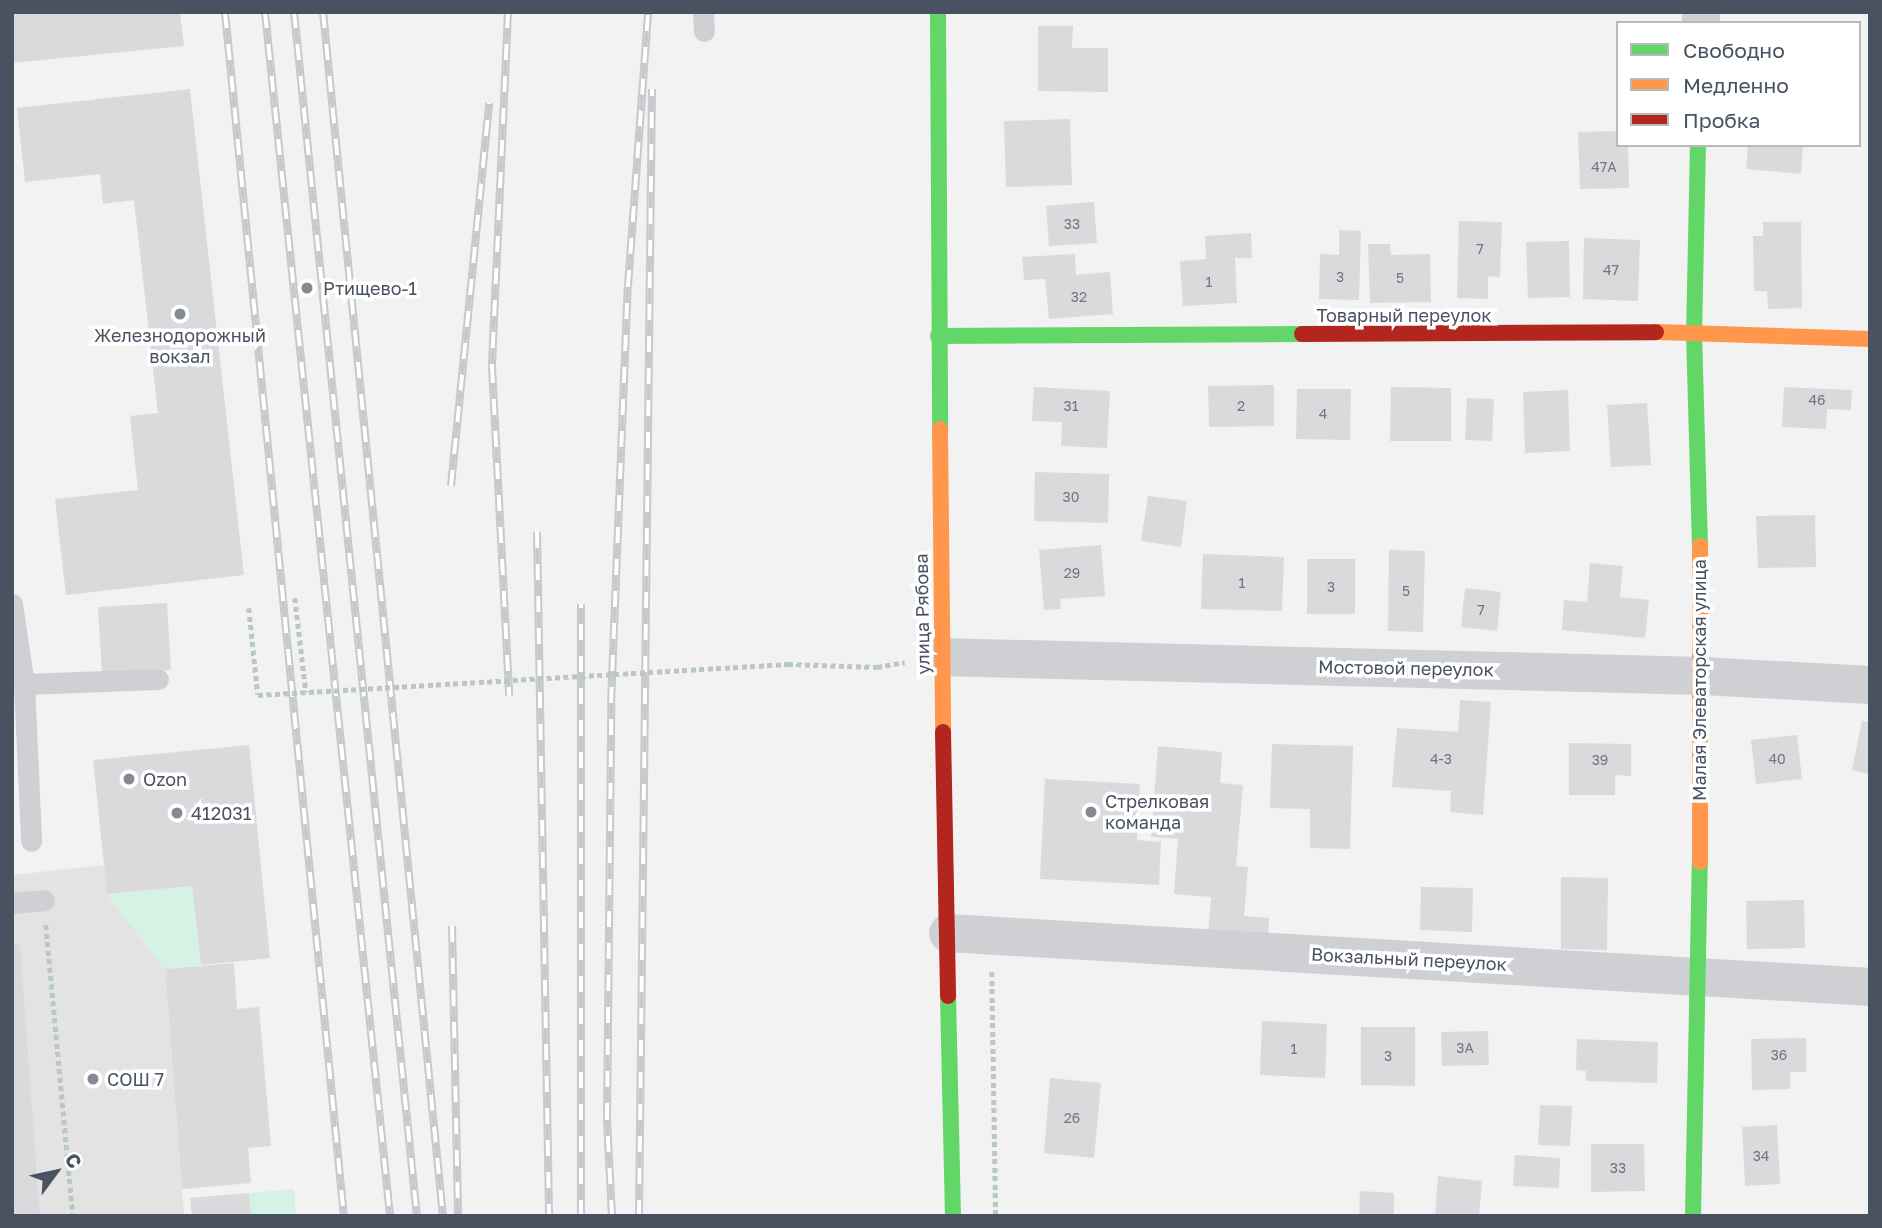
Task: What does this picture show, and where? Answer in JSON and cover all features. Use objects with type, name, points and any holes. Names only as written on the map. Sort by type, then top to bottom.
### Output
[{"type":"street","name":"улица Рябова","points":[[938,12],[938,336],[953,1216]]},
{"type":"street","name":"Малая Элеваторская улица","points":[[1693,1216],[1695,976],[1703,676],[1694,332],[1698,147]]},
{"type":"street","name":"Товарный переулок","points":[[938,336],[1694,332],[1870,339]]},
{"type":"street","name":"Мостовой переулок","points":[[942,657],[1703,676],[1870,685]]},
{"type":"street","name":"Вокзальный переулок","points":[[948,933],[1870,986]]},
{"type":"lane","points":[[12,604],[24,684],[31,841]]},
{"type":"lane","points":[[24,684],[158,679]]},
{"type":"lane","points":[[12,903],[44,900]]},
{"type":"path","points":[[295,598],[306,692]]},
{"type":"path","points":[[249,608],[258,695],[788,664],[877,667],[942,657]]},
{"type":"path","points":[[44,900],[73,1216]]},
{"type":"path","points":[[992,936],[996,1216]]},
{"type":"shaded area","name":"СОШ 7","points":[[104,865],[107,894],[165,969],[184,1216],[12,1216],[12,875]]},
{"type":"green space","points":[[192,886],[201,965],[165,969],[107,894]]},
{"type":"green space","points":[[294,1189],[296,1216],[251,1216],[249,1193]]},
{"type":"building","points":[[12,12],[180,12],[184,46],[12,63]]},
{"type":"building","points":[[1038,26],[1073,26],[1072,48],[1108,48],[1108,92],[1038,91]]},
{"type":"building","points":[[190,89],[244,575],[66,595],[55,499],[138,490],[130,416],[158,413],[134,200],[103,204],[100,174],[25,182],[17,108]]},
{"type":"building","points":[[1070,119],[1072,185],[1006,187],[1004,121]]},
{"type":"building","points":[[1616,131],[1616,147],[1628,147],[1629,188],[1580,189],[1578,132]]},
{"type":"building","points":[[1748,147],[1803,147],[1801,174],[1746,169]]},
{"type":"building","points":[[1094,202],[1097,243],[1049,246],[1046,206]]},
{"type":"building","points":[[1459,221],[1502,222],[1500,277],[1488,276],[1488,299],[1457,298]]},
{"type":"building","points":[[1763,222],[1801,222],[1802,308],[1768,309],[1767,291],[1754,291],[1753,236],[1763,236]]},
{"type":"building","points":[[1339,230],[1361,231],[1359,300],[1319,299],[1320,254],[1339,255]]},
{"type":"building","points":[[1251,233],[1252,258],[1235,258],[1237,303],[1183,306],[1180,261],[1206,259],[1205,236]]},
{"type":"building","points":[[1584,238],[1640,240],[1638,301],[1583,299]]},
{"type":"building","points":[[1569,241],[1570,297],[1528,298],[1526,242]]},
{"type":"building","points":[[1368,244],[1390,244],[1391,255],[1430,254],[1431,302],[1370,303]]},
{"type":"building","points":[[1075,254],[1076,275],[1110,272],[1113,314],[1049,319],[1045,279],[1024,280],[1022,257]]},
{"type":"building","points":[[1274,385],[1274,426],[1209,427],[1208,386]]},
{"type":"building","points":[[1034,387],[1110,391],[1107,448],[1061,446],[1062,422],[1032,421]]},
{"type":"building","points":[[1391,387],[1451,388],[1451,441],[1390,441]]},
{"type":"building","points":[[1784,387],[1852,390],[1851,410],[1827,409],[1826,429],[1782,427]]},
{"type":"building","points":[[1297,389],[1351,389],[1350,440],[1296,439]]},
{"type":"building","points":[[1568,390],[1570,451],[1525,453],[1523,392]]},
{"type":"building","points":[[1467,398],[1494,399],[1492,441],[1465,440]]},
{"type":"building","points":[[1647,403],[1651,465],[1611,467],[1607,405]]},
{"type":"building","points":[[1035,472],[1109,474],[1108,523],[1034,521]]},
{"type":"building","points":[[1148,496],[1187,501],[1181,547],[1141,541]]},
{"type":"building","points":[[1815,515],[1816,567],[1758,568],[1756,516]]},
{"type":"building","points":[[1101,545],[1105,596],[1060,599],[1061,609],[1044,610],[1039,550]]},
{"type":"building","points":[[1389,550],[1425,551],[1423,632],[1388,631]]},
{"type":"building","points":[[1203,554],[1284,557],[1282,611],[1201,609]]},
{"type":"building","points":[[1307,559],[1355,559],[1355,614],[1307,614]]},
{"type":"building","points":[[1590,563],[1623,566],[1620,597],[1649,600],[1645,638],[1562,630],[1564,600],[1587,602]]},
{"type":"building","points":[[1465,588],[1501,592],[1497,631],[1461,627]]},
{"type":"building","points":[[167,603],[171,670],[102,674],[98,607]]},
{"type":"building","points":[[1460,700],[1491,702],[1483,815],[1450,812],[1451,791],[1392,787],[1397,728],[1458,732]]},
{"type":"building","points":[[1862,721],[1870,722],[1870,774],[1852,770]]},
{"type":"building","points":[[1797,735],[1802,779],[1756,784],[1751,740]]},
{"type":"building","points":[[1569,743],[1631,744],[1631,776],[1615,775],[1615,795],[1569,795]]},
{"type":"building","points":[[1272,744],[1353,746],[1350,849],[1310,848],[1310,809],[1270,808]]},
{"type":"building","name":"412031","points":[[249,745],[270,958],[201,965],[192,886],[107,894],[93,760]]},
{"type":"building","points":[[1158,746],[1222,752],[1220,783],[1243,785],[1236,866],[1248,867],[1244,916],[1269,918],[1268,940],[1208,935],[1211,897],[1174,894],[1178,839],[1151,837]]},
{"type":"building","name":"Стрелковая команда","points":[[1045,779],[1140,784],[1137,840],[1161,842],[1159,885],[1040,879]]},
{"type":"building","points":[[1561,877],[1608,878],[1607,950],[1561,949]]},
{"type":"building","points":[[1421,887],[1473,888],[1472,932],[1420,930]]},
{"type":"building","points":[[1804,900],[1805,948],[1747,949],[1746,901]]},
{"type":"building","points":[[12,944],[20,944],[40,1216],[12,1216]]},
{"type":"building","points":[[234,963],[237,1009],[259,1007],[271,1146],[248,1148],[251,1183],[182,1189],[165,969]]},
{"type":"building","points":[[1262,1021],[1327,1024],[1325,1078],[1260,1075]]},
{"type":"building","points":[[1361,1027],[1415,1027],[1415,1086],[1361,1085]]},
{"type":"building","points":[[1488,1031],[1489,1065],[1442,1066],[1441,1032]]},
{"type":"building","points":[[1806,1038],[1806,1072],[1790,1072],[1790,1089],[1752,1090],[1751,1039]]},
{"type":"building","points":[[1577,1039],[1658,1042],[1657,1083],[1586,1081],[1586,1071],[1576,1070]]},
{"type":"building","points":[[1050,1078],[1101,1083],[1094,1158],[1044,1153]]},
{"type":"building","points":[[1540,1105],[1572,1106],[1570,1146],[1538,1145]]},
{"type":"building","points":[[1777,1125],[1780,1184],[1745,1186],[1742,1127]]},
{"type":"building","points":[[1591,1144],[1644,1144],[1645,1191],[1591,1192]]},
{"type":"building","points":[[1515,1155],[1560,1158],[1559,1188],[1513,1186]]},
{"type":"building","points":[[1438,1176],[1482,1181],[1479,1216],[1435,1216]]},
{"type":"building","points":[[1360,1191],[1394,1193],[1394,1216],[1359,1216]]},
{"type":"building","points":[[249,1193],[251,1216],[192,1216],[190,1198]]},
{"type":"railway","points":[[225,12],[344,1216]]},
{"type":"railway","points":[[265,12],[390,1216]]},
{"type":"railway","points":[[294,12],[417,1216]]},
{"type":"railway","points":[[323,12],[443,1216]]},
{"type":"railway","points":[[508,12],[492,367],[509,696]]},
{"type":"railway","points":[[612,1216],[607,1119],[611,703],[628,286],[648,12]]},
{"type":"railway","points":[[639,1216],[652,89]]},
{"type":"railway","points":[[451,486],[489,103]]},
{"type":"railway","points":[[537,532],[549,1216]]},
{"type":"railway","points":[[581,604],[581,1216]]},
{"type":"railway","points":[[452,926],[458,1216]]},
{"type":"traffic: fast","points":[[938,12],[940,429]]},
{"type":"traffic: fast","points":[[1698,147],[1694,332],[1700,546]]},
{"type":"traffic: fast","points":[[938,336],[1302,334]]},
{"type":"traffic: fast","points":[[1693,1216],[1700,862]]},
{"type":"traffic: fast","points":[[948,996],[953,1216]]},
{"type":"traffic: slow","points":[[1656,332],[1870,339]]},
{"type":"traffic: slow","points":[[940,429],[943,732]]},
{"type":"traffic: slow","points":[[1700,546],[1700,862]]},
{"type":"traffic: jam","points":[[1302,334],[1656,332]]},
{"type":"traffic: jam","points":[[943,732],[948,996]]},
{"type":"place","name":"Ртищево-1","points":[[307,288]]},
{"type":"place","name":"Железнодорожный вокзал","points":[[180,314]]},
{"type":"place","name":"Ozon","points":[[129,779]]},
{"type":"place","name":"Стрелковая команда","points":[[1091,812]]},
{"type":"place","name":"412031","points":[[177,813]]},
{"type":"place","name":"СОШ 7","points":[[93,1079]]}]
